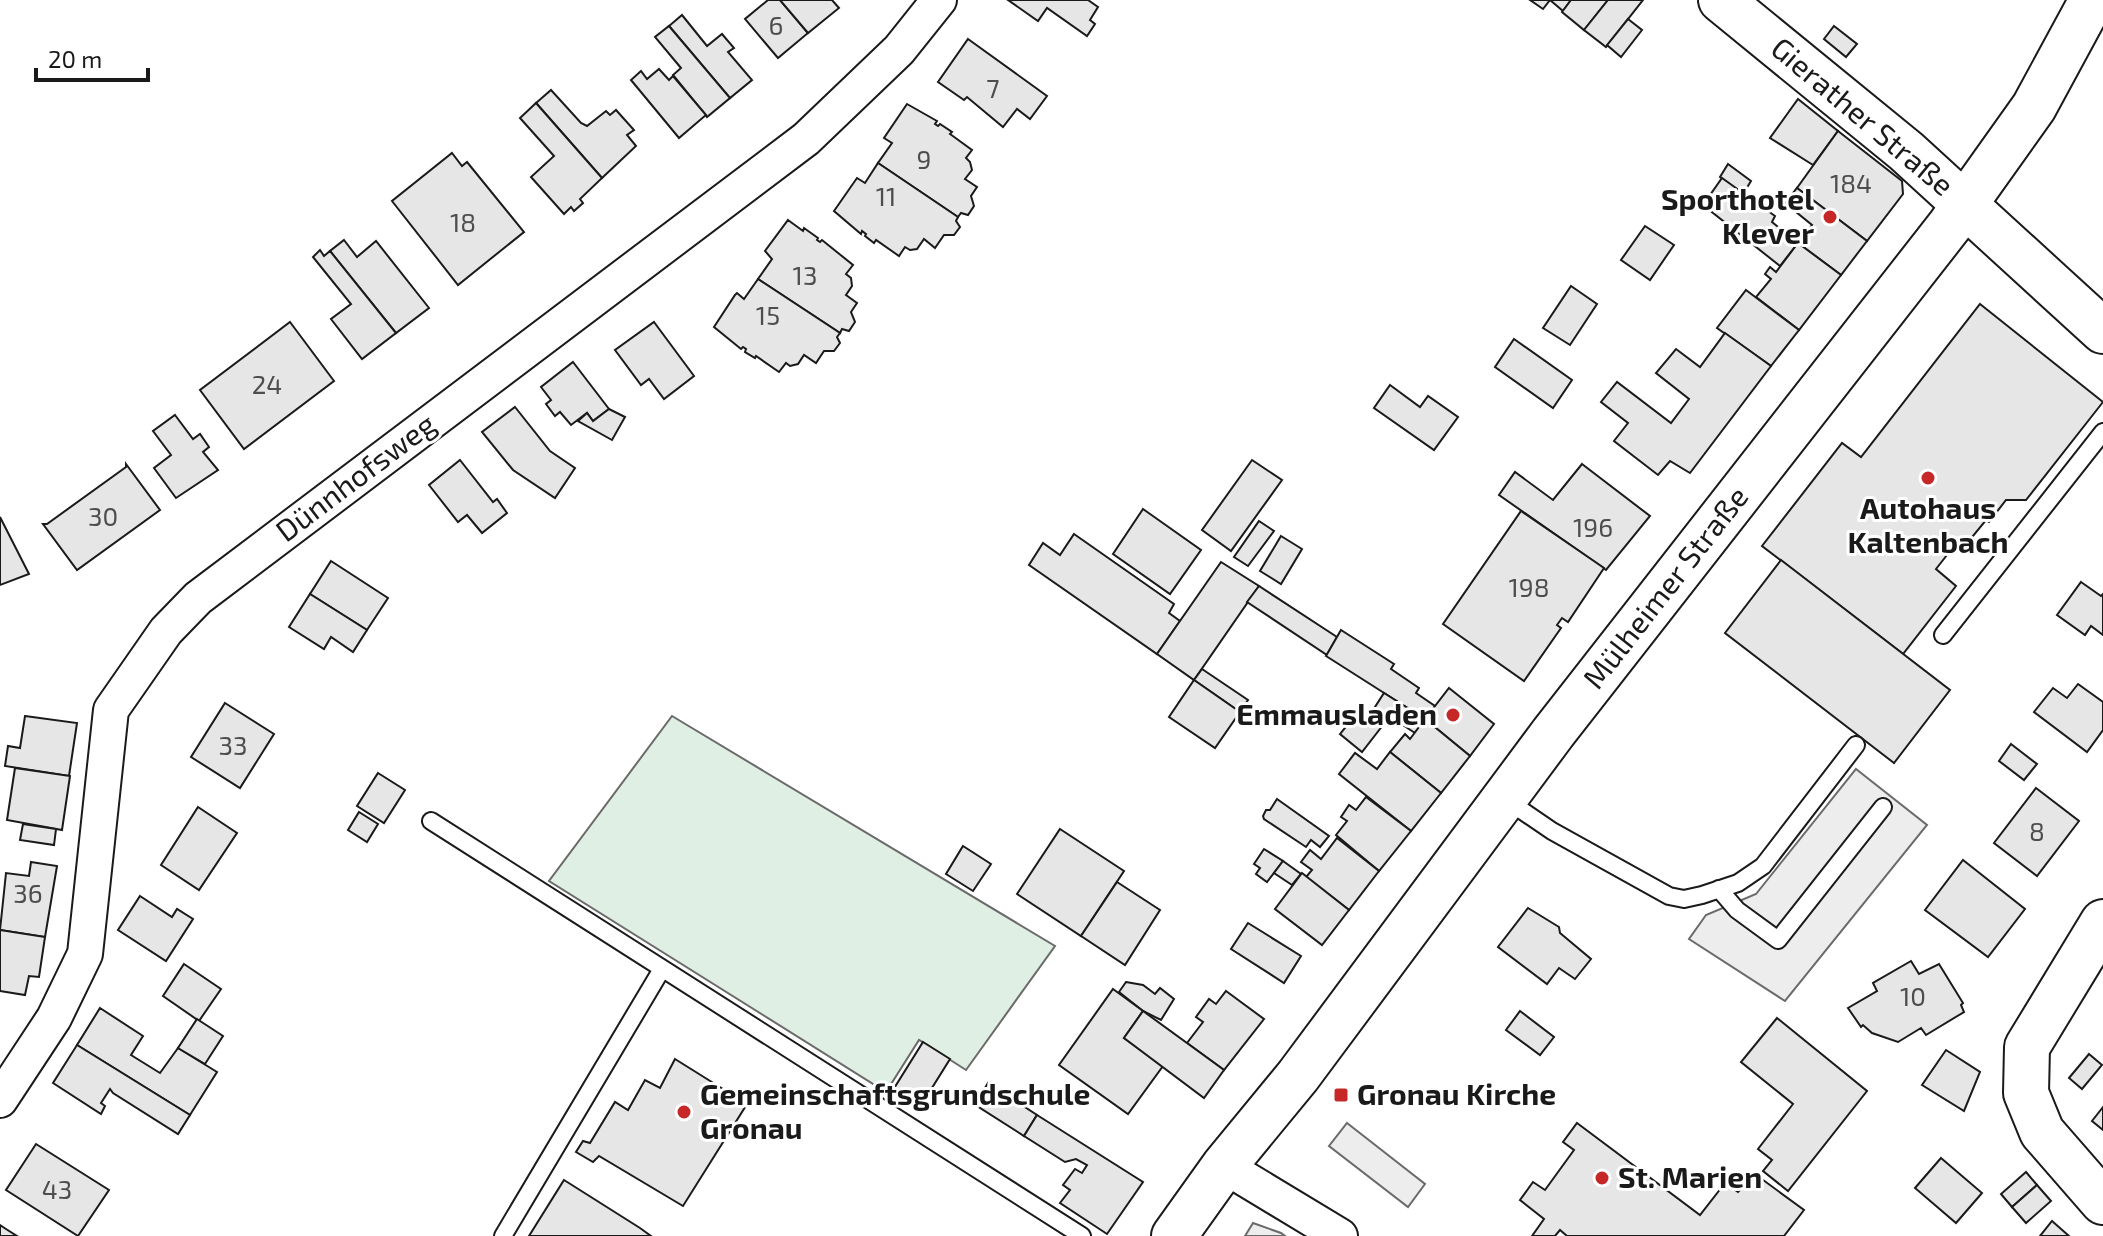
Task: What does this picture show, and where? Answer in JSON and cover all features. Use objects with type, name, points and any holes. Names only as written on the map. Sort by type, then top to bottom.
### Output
[{"type":"main road","name":"Gierather Straße","points":[[1721,0],[1878,127],[2103,331]]},
{"type":"main road","name":"Mülheimer Straße","points":[[1174,1236],[1224,1166],[1298,1076],[1504,798],[1966,204],[2034,107],[2092,0]]},
{"type":"main road","points":[[2103,922],[2027,1047],[2026,1093],[2042,1132],[2103,1202]]},
{"type":"street","name":"Dünnhofsweg","points":[[0,1100],[54,1018],[85,954],[111,710],[166,631],[198,598],[806,139],[899,50],[939,0]]},
{"type":"street","points":[[1224,1166],[1340,1236]]},
{"type":"lane","points":[[1943,635],[2103,432]]},
{"type":"lane","points":[[1504,798],[1552,831],[1669,896],[1684,899],[1738,883],[1763,866],[1856,745]]},
{"type":"lane","points":[[1719,889],[1737,910],[1778,940],[1883,807]]},
{"type":"lane","points":[[431,821],[1082,1236]]},
{"type":"lane","points":[[503,1236],[662,969]]},
{"type":"green space","points":[[672,716],[1055,946],[966,1070],[919,1040],[886,1092],[549,881]]},
{"type":"shaded area","points":[[1856,769],[1927,825],[1785,1001],[1689,939],[1706,915],[1756,894]]},
{"type":"shaded area","points":[[1347,1123],[1425,1184],[1408,1207],[1329,1146]]},
{"type":"shaded area","points":[[1253,1223],[1281,1233],[1285,1236],[1245,1236]]},
{"type":"building","points":[[768,0],[780,0],[808,33],[778,58],[745,19]]},
{"type":"building","points":[[780,0],[832,0],[839,8],[808,33]]},
{"type":"building","points":[[1008,0],[1088,0],[1098,7],[1090,20],[1095,24],[1087,36],[1047,8],[1038,21]]},
{"type":"building","points":[[1530,0],[1550,0],[1543,9]]},
{"type":"building","points":[[1550,0],[1571,0],[1563,11]]},
{"type":"building","points":[[1571,0],[1608,0],[1584,30],[1562,12]]},
{"type":"building","points":[[1608,0],[1643,0],[1606,47],[1584,30]]},
{"type":"building","points":[[682,15],[707,46],[722,34],[734,48],[728,52],[752,80],[730,98],[669,26]]},
{"type":"building","points":[[1628,19],[1642,30],[1621,57],[1607,45]]},
{"type":"building","points":[[669,26],[730,98],[707,117],[673,75],[681,68],[655,37]]},
{"type":"building","points":[[1834,26],[1857,44],[1846,57],[1824,39]]},
{"type":"building","points":[[968,39],[1047,96],[1030,119],[1017,109],[1003,127],[967,97],[964,100],[938,82]]},
{"type":"building","points":[[659,69],[669,80],[673,76],[706,115],[679,138],[631,80],[641,71],[647,79]]},
{"type":"building","points":[[551,90],[587,126],[606,111],[610,115],[616,110],[634,130],[627,135],[636,146],[602,178],[536,103]]},
{"type":"building","points":[[1798,99],[1838,131],[1813,165],[1770,138]]},
{"type":"building","points":[[536,103],[602,178],[580,199],[583,203],[574,211],[571,207],[564,214],[531,177],[554,156],[520,118]]},
{"type":"building","points":[[907,104],[937,121],[935,124],[952,132],[950,134],[972,150],[966,158],[972,170],[965,179],[977,187],[971,196],[974,206],[968,215],[961,213],[958,217],[878,163],[892,143],[884,138]]},
{"type":"building","points":[[1838,131],[1902,181],[1903,194],[1867,241],[1797,188]]},
{"type":"building","points":[[452,153],[462,166],[467,162],[524,232],[458,285],[392,201]]},
{"type":"building","points":[[878,163],[958,217],[956,221],[960,227],[954,235],[944,235],[935,248],[924,239],[917,249],[905,247],[899,256],[876,240],[874,243],[862,231],[861,234],[834,211],[857,178],[865,183]]},
{"type":"building","points":[[1728,164],[1751,181],[1743,194],[1720,177]]},
{"type":"building","points":[[1722,178],[1775,216],[1772,222],[1798,243],[1780,266],[1703,205]]},
{"type":"building","points":[[1797,188],[1867,241],[1841,275],[1798,243],[1812,225],[1785,203]]},
{"type":"building","points":[[788,220],[803,231],[804,228],[820,242],[822,240],[853,265],[846,274],[851,278],[852,286],[846,295],[857,303],[851,312],[855,322],[849,331],[842,329],[840,333],[758,279],[772,259],[765,251]]},
{"type":"building","points":[[1645,226],[1674,245],[1650,280],[1621,260]]},
{"type":"building","points":[[344,240],[357,257],[376,241],[429,308],[396,333],[330,251]]},
{"type":"building","points":[[1798,243],[1841,275],[1799,330],[1756,297],[1771,279],[1765,274],[1770,267],[1776,272]]},
{"type":"building","points":[[320,250],[324,256],[330,251],[396,333],[362,359],[331,319],[351,304],[313,257]]},
{"type":"building","points":[[758,279],[840,333],[837,337],[840,343],[834,351],[824,351],[816,363],[804,355],[798,364],[790,366],[786,363],[779,372],[745,352],[746,349],[741,349],[714,327],[735,295],[737,293],[744,299]]},
{"type":"building","points":[[1571,286],[1597,304],[1570,345],[1543,328]]},
{"type":"building","points":[[1746,290],[1799,330],[1771,366],[1717,328]]},
{"type":"building","name":"Autohaus Kaltenbach","points":[[1980,304],[2103,402],[2026,500],[2006,500],[1964,547],[1958,541],[1936,569],[1956,586],[1903,654],[1762,546],[1842,443],[1861,457]]},
{"type":"building","points":[[290,322],[334,381],[244,449],[200,390]]},
{"type":"building","points":[[654,322],[694,376],[664,399],[649,379],[641,385],[615,350]]},
{"type":"building","points":[[1725,333],[1771,366],[1690,473],[1670,461],[1658,475],[1614,441],[1628,423],[1601,402],[1617,382],[1671,423],[1689,399],[1656,373],[1676,349],[1700,367]]},
{"type":"building","points":[[1514,339],[1572,380],[1553,408],[1495,367]]},
{"type":"building","points":[[573,362],[609,409],[593,421],[587,413],[571,425],[560,412],[555,416],[546,404],[551,400],[541,387]]},
{"type":"building","points":[[1390,385],[1420,407],[1428,396],[1458,417],[1434,450],[1374,408]]},
{"type":"building","points":[[515,407],[550,451],[575,468],[555,498],[513,470],[482,432]]},
{"type":"building","points":[[609,409],[625,417],[612,440],[578,421],[587,413],[593,421]]},
{"type":"building","points":[[175,415],[193,439],[200,434],[209,447],[203,452],[218,470],[176,498],[154,468],[171,455],[153,431]]},
{"type":"building","points":[[460,460],[493,502],[497,499],[507,513],[482,533],[467,515],[458,522],[429,485]]},
{"type":"building","points":[[1252,460],[1282,480],[1231,551],[1202,530]]},
{"type":"building","points":[[126,464],[160,510],[77,570],[43,524],[126,467]]},
{"type":"building","points":[[1582,464],[1650,516],[1606,570],[1499,495],[1515,472],[1553,500]]},
{"type":"building","points":[[1143,509],[1201,550],[1170,594],[1113,554]]},
{"type":"building","points":[[1521,511],[1604,568],[1568,622],[1562,618],[1557,625],[1561,628],[1524,681],[1443,624]]},
{"type":"building","points":[[0,517],[29,574],[0,585]]},
{"type":"building","points":[[1259,521],[1274,531],[1248,566],[1234,557]]},
{"type":"building","points":[[1074,534],[1174,604],[1169,613],[1180,621],[1157,654],[1029,565],[1043,543],[1060,555]]},
{"type":"building","points":[[1281,536],[1302,549],[1281,584],[1260,571]]},
{"type":"building","points":[[1781,560],[1950,690],[1894,763],[1725,633]]},
{"type":"building","points":[[331,561],[388,598],[367,630],[310,594]]},
{"type":"building","points":[[1221,562],[1259,586],[1194,680],[1157,654]]},
{"type":"building","points":[[2081,582],[2101,596],[2103,594],[2103,635],[2091,626],[2085,635],[2057,615]]},
{"type":"building","points":[[1259,586],[1337,637],[1327,655],[1247,602]]},
{"type":"building","points":[[310,594],[367,630],[353,652],[331,637],[324,649],[289,627]]},
{"type":"building","points":[[1341,630],[1394,664],[1391,669],[1419,688],[1416,693],[1435,706],[1425,719],[1326,656]]},
{"type":"building","points":[[1202,669],[1248,700],[1240,712],[1194,680]]},
{"type":"building","points":[[1194,680],[1240,712],[1215,748],[1169,717]]},
{"type":"building","points":[[2078,684],[2103,702],[2103,730],[2087,752],[2034,712],[2053,688],[2067,698]]},
{"type":"building","points":[[1449,688],[1494,724],[1470,756],[1425,719]]},
{"type":"building","points":[[1384,693],[1425,719],[1415,733],[1375,707]]},
{"type":"building","points":[[225,703],[274,734],[240,788],[191,757]]},
{"type":"building","points":[[1361,708],[1383,725],[1362,752],[1340,734]]},
{"type":"building","points":[[25,716],[77,723],[69,776],[5,766],[8,746],[20,748]]},
{"type":"building","points":[[1425,719],[1470,756],[1441,793],[1390,752],[1405,734],[1410,739]]},
{"type":"building","points":[[2011,744],[2037,764],[2024,780],[1999,761]]},
{"type":"building","points":[[1390,752],[1441,793],[1411,831],[1339,774],[1355,753],[1377,769]]},
{"type":"building","points":[[15,768],[70,776],[62,830],[7,820]]},
{"type":"building","points":[[378,773],[405,790],[384,823],[357,806]]},
{"type":"building","points":[[2036,788],[2079,821],[2037,876],[1994,843]]},
{"type":"building","points":[[1366,797],[1411,831],[1379,871],[1336,835],[1347,821],[1341,817],[1349,805],[1356,810]]},
{"type":"building","points":[[1277,799],[1329,836],[1320,847],[1311,840],[1306,847],[1264,819],[1266,810],[1270,810]]},
{"type":"building","points":[[198,807],[237,833],[199,890],[161,865]]},
{"type":"building","points":[[359,812],[378,824],[367,842],[348,830]]},
{"type":"building","points":[[23,824],[56,829],[54,845],[20,840]]},
{"type":"building","points":[[1060,829],[1124,871],[1081,936],[1017,894]]},
{"type":"building","points":[[1337,838],[1379,871],[1349,910],[1306,877],[1312,870],[1301,862],[1310,850],[1321,859]]},
{"type":"building","points":[[963,846],[991,864],[973,891],[946,874]]},
{"type":"building","points":[[1264,849],[1283,861],[1267,882],[1256,874],[1260,868],[1254,864]]},
{"type":"building","points":[[1963,860],[2025,909],[1988,957],[1925,910]]},
{"type":"building","points":[[1283,861],[1301,874],[1292,885],[1274,873]]},
{"type":"building","points":[[31,862],[57,866],[45,937],[0,930],[6,873],[29,876]]},
{"type":"building","points":[[1302,873],[1349,910],[1322,945],[1275,909]]},
{"type":"building","points":[[1117,882],[1160,910],[1125,965],[1081,936]]},
{"type":"building","points":[[140,896],[172,917],[177,909],[193,919],[166,961],[118,930]]},
{"type":"building","points":[[1528,908],[1559,927],[1560,933],[1591,959],[1575,979],[1559,968],[1547,984],[1498,947]]},
{"type":"building","points":[[1248,923],[1301,956],[1284,983],[1231,949]]},
{"type":"building","points":[[0,930],[45,937],[39,977],[29,976],[25,995],[0,991]]},
{"type":"building","points":[[1911,961],[1919,974],[1939,964],[1963,1003],[1964,1012],[1926,1035],[1921,1028],[1898,1042],[1872,1033],[1863,1025],[1861,1027],[1848,1008],[1877,991],[1873,983]]},
{"type":"building","points":[[184,964],[221,989],[199,1021],[163,996]]},
{"type":"building","points":[[1126,982],[1143,985],[1155,994],[1160,988],[1174,999],[1161,1020],[1143,1011],[1119,992]]},
{"type":"building","points":[[1113,989],[1143,1011],[1124,1038],[1163,1066],[1128,1114],[1059,1065]]},
{"type":"building","points":[[1226,991],[1264,1019],[1224,1070],[1187,1043],[1203,1022],[1196,1017],[1209,999],[1216,1004]]},
{"type":"building","points":[[100,1008],[143,1036],[131,1055],[160,1073],[178,1048],[217,1072],[190,1115],[77,1045]]},
{"type":"building","points":[[1143,1011],[1224,1070],[1204,1098],[1124,1038]]},
{"type":"building","points":[[1520,1011],[1554,1037],[1540,1055],[1506,1030]]},
{"type":"building","points":[[1777,1018],[1867,1091],[1788,1191],[1763,1171],[1772,1160],[1758,1149],[1793,1104],[1741,1062]]},
{"type":"building","points":[[197,1019],[223,1036],[205,1064],[178,1048]]},
{"type":"building","points":[[923,1042],[950,1059],[920,1107],[893,1090]]},
{"type":"building","points":[[77,1045],[190,1115],[178,1134],[110,1089],[101,1103],[105,1106],[101,1114],[53,1083]]},
{"type":"building","points":[[1946,1050],[1980,1072],[1964,1111],[1922,1085]]},
{"type":"building","points":[[2089,1054],[2102,1065],[2082,1089],[2069,1078]]},
{"type":"building","points":[[675,1059],[747,1104],[683,1206],[599,1156],[593,1162],[576,1152],[583,1141],[590,1143],[615,1102],[628,1110],[645,1080],[660,1088]]},
{"type":"building","points":[[988,1083],[1037,1115],[1024,1136],[974,1104]]},
{"type":"building","points":[[2103,1107],[2103,1130],[2092,1121]]},
{"type":"building","points":[[1037,1115],[1143,1182],[1107,1234],[1060,1203],[1070,1190],[1063,1185],[1075,1169],[1082,1173],[1087,1165],[1076,1159],[1065,1162],[1024,1136]]},
{"type":"building","name":"St. Marien","points":[[1577,1123],[1700,1215],[1725,1183],[1738,1192],[1755,1174],[1804,1210],[1784,1236],[1567,1236],[1560,1230],[1555,1236],[1532,1236],[1544,1219],[1520,1200],[1533,1182],[1545,1190],[1574,1150],[1563,1142]]},
{"type":"building","points":[[36,1144],[109,1190],[78,1236],[6,1190]]},
{"type":"building","points":[[1941,1158],[1982,1193],[1956,1223],[1915,1188]]},
{"type":"building","points":[[2026,1172],[2037,1185],[2012,1207],[2001,1194]]},
{"type":"building","points":[[564,1180],[640,1228],[651,1236],[529,1236]]},
{"type":"building","points":[[2037,1185],[2051,1201],[2026,1223],[2012,1207]]},
{"type":"building","points":[[2052,1221],[2069,1236],[2040,1236]]},
{"type":"building","points":[[0,1225],[6,1229],[17,1236],[0,1236]]},
{"type":"place","name":"Sporthotel Klever","points":[[1830,217]]},
{"type":"place","name":"Autohaus Kaltenbach","points":[[1928,478]]},
{"type":"place","name":"Emmausladen","points":[[1453,715]]},
{"type":"place","name":"Gronau Kirche","points":[[1341,1095]]},
{"type":"place","name":"Gemeinschaftsgrundschule Gronau","points":[[684,1112]]},
{"type":"place","name":"St. Marien","points":[[1602,1178]]}]
